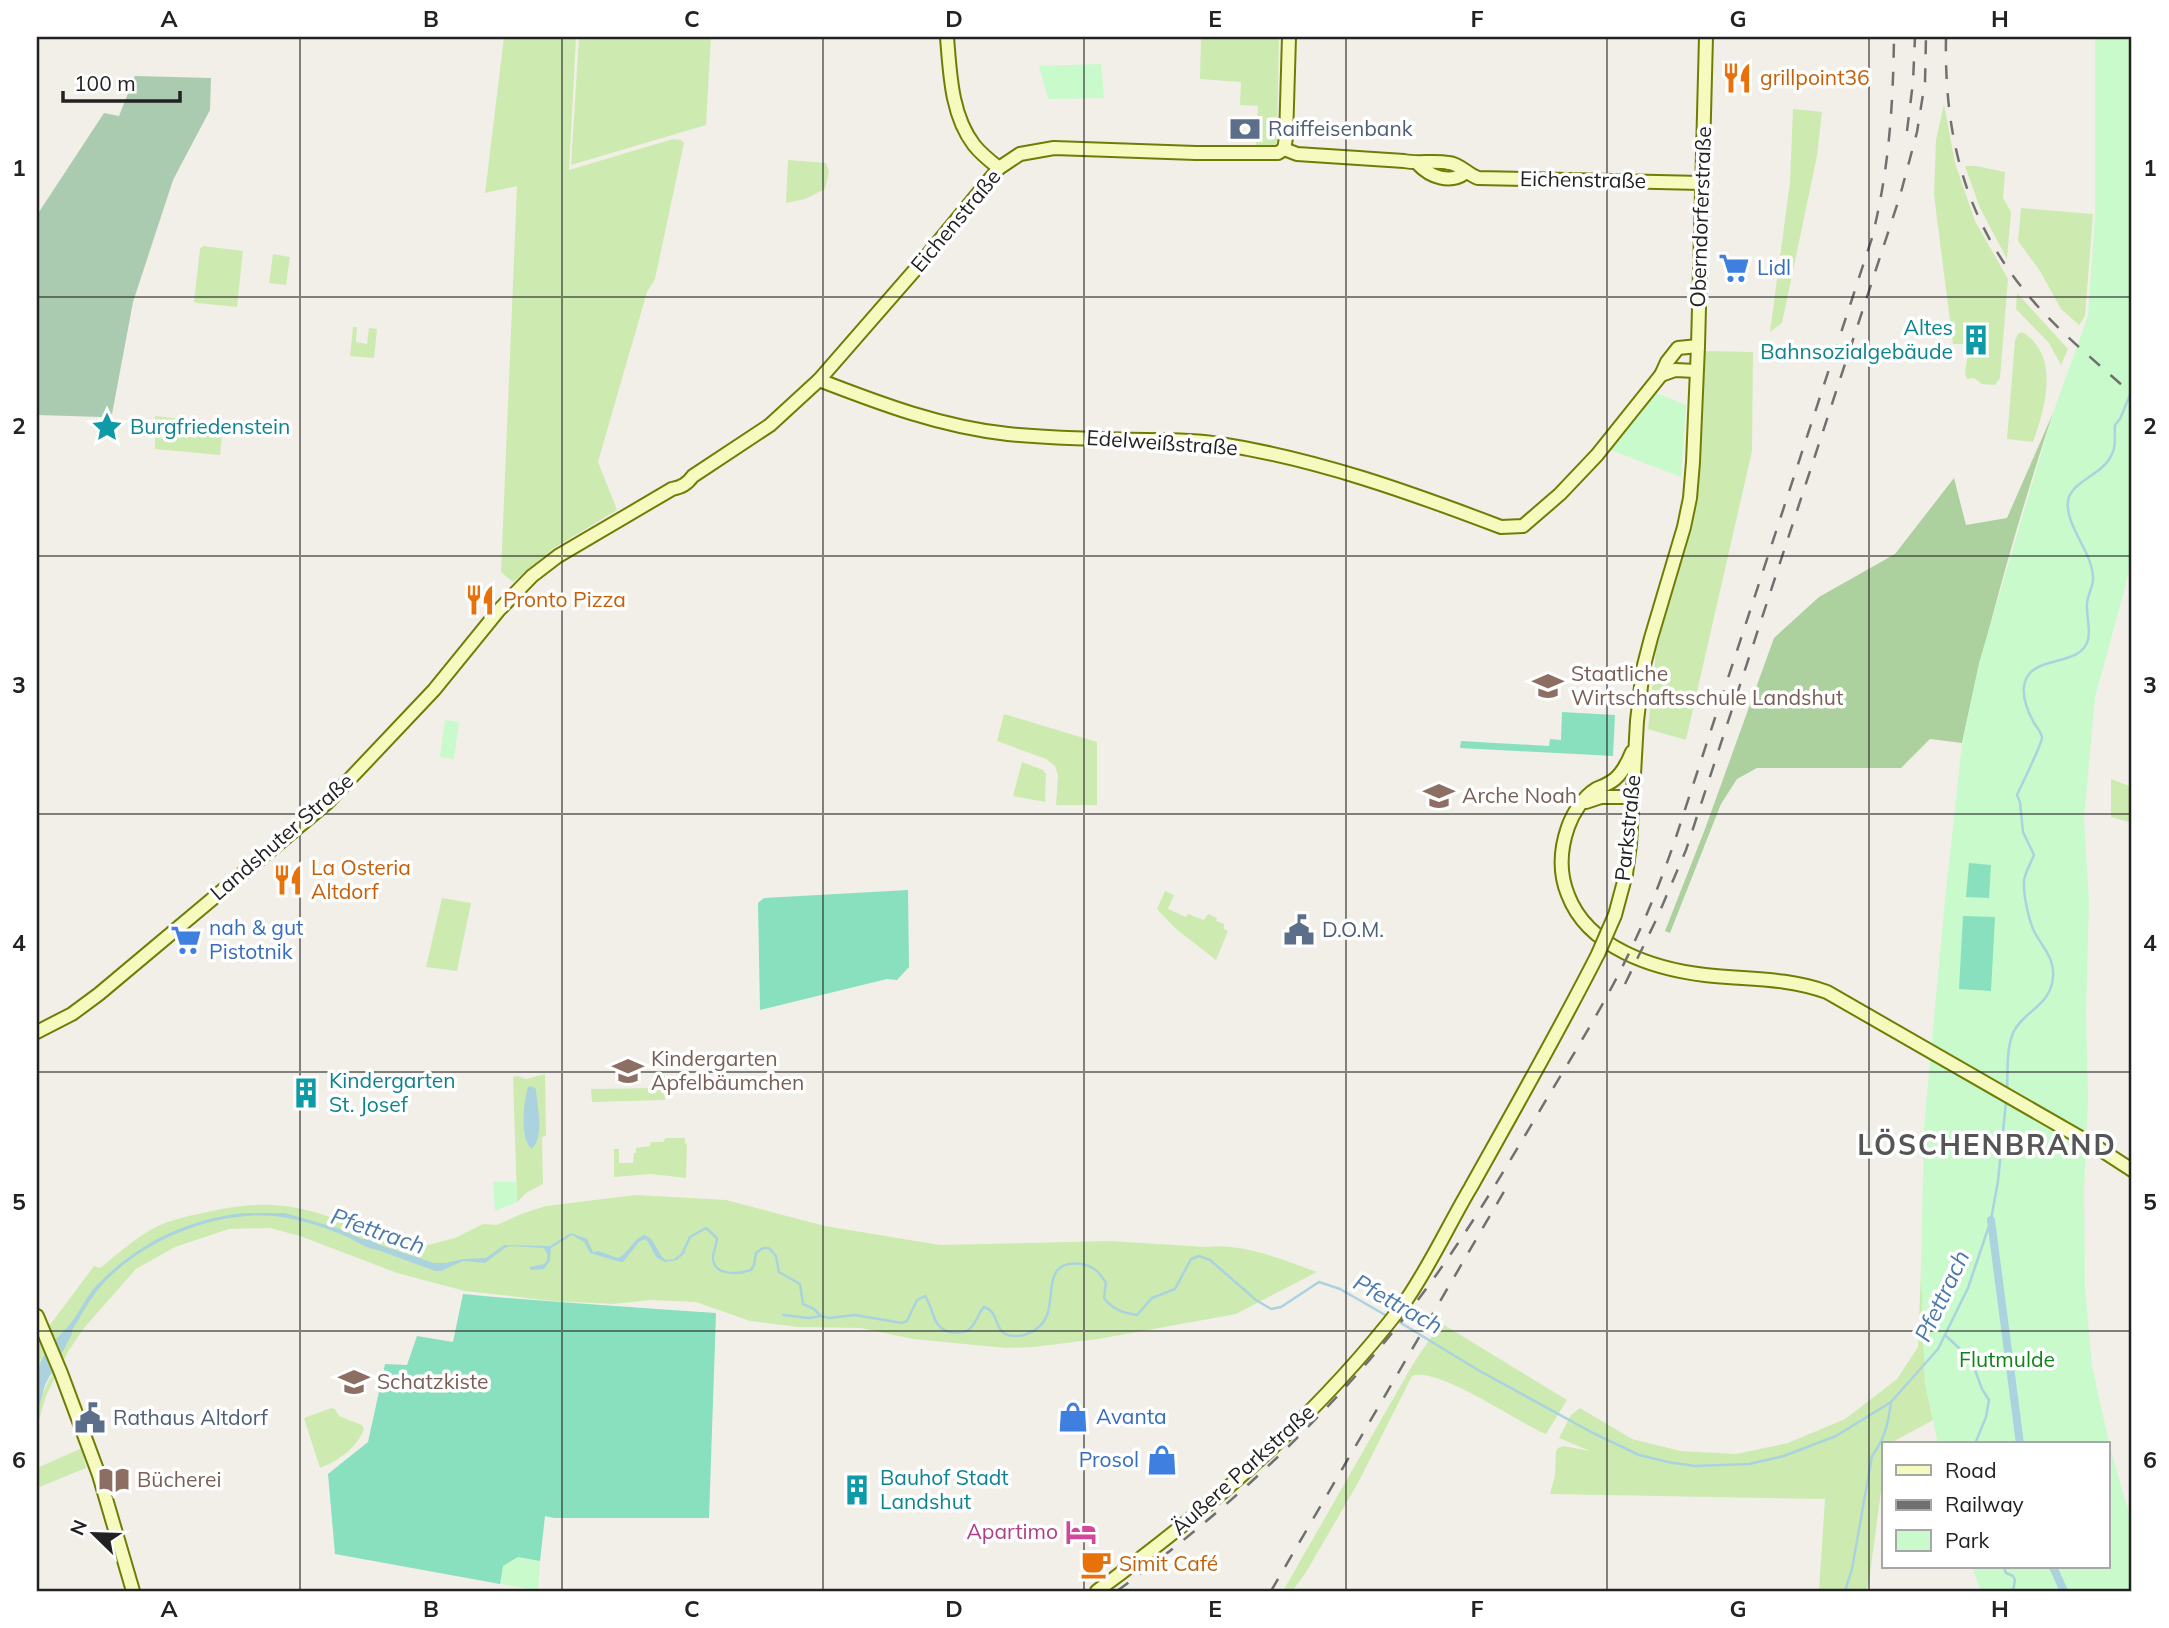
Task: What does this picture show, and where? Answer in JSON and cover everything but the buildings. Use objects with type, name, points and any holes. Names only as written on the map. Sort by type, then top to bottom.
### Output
[{"type":"street","points":[[947,37],[953,90],[961,121],[974,144],[999,168]]},
{"type":"street","points":[[1283,149],[1286,138],[1289,37]]},
{"type":"street","name":"Oberndorferstraße","points":[[1698,346],[1706,37]]},
{"type":"street","name":"Eichenstraße","points":[[499,610],[546,565],[672,489],[680,488],[693,476],[770,425],[819,380],[922,263],[999,168],[1020,154],[1054,148],[1221,154],[1278,153],[1283,149],[1297,154],[1404,161],[1418,164],[1437,177],[1452,179],[1465,173],[1478,178],[1702,183]]},
{"type":"street","points":[[1661,375],[1678,348],[1698,346]]},
{"type":"street","name":"Parkstraße","points":[[1377,1337],[1402,1305],[1541,1065],[1615,915],[1627,868],[1636,744],[1647,649],[1684,527],[1690,498],[1698,346]]},
{"type":"street","points":[[1661,375],[1675,370],[1696,371]]},
{"type":"street","name":"Edelweißstraße","points":[[819,380],[922,417],[981,430],[1054,437],[1218,443],[1286,456],[1388,486],[1501,527],[1523,526],[1560,494],[1597,455],[1661,375]]},
{"type":"street","name":"Landshuter Straße","points":[[37,1032],[72,1014],[99,994],[328,802],[434,690],[499,610]]},
{"type":"street","points":[[1636,744],[1621,774],[1594,790],[1582,804],[1569,825],[1562,847],[1561,862],[1566,890],[1573,907],[1590,930],[1623,951],[1685,972],[1800,983],[1839,998],[2132,1170]]},
{"type":"street","points":[[1608,784],[1622,785],[1632,794]]},
{"type":"street","points":[[1582,804],[1601,797],[1632,794]]},
{"type":"street","points":[[37,1316],[99,1475],[134,1591]]},
{"type":"street","name":"Äußere Parkstraße","points":[[1097,1591],[1163,1542],[1276,1445],[1377,1337]]},
{"type":"green space","points":[[504,37],[576,37],[569,170],[673,139],[684,143],[655,279],[647,292],[598,462],[617,510],[554,548],[513,582],[501,572],[517,186],[485,193]]},
{"type":"green space","points":[[579,37],[711,37],[706,125],[571,165]]},
{"type":"green space","name":"Flutmulde","points":[[2095,37],[2132,37],[2132,553],[2095,697],[2084,819],[2089,901],[2085,1288],[2092,1366],[2109,1442],[1938,1442],[1925,1383],[1921,1269],[1924,1127],[1962,743],[1979,663],[2053,413],[2088,316],[2095,217]]},
{"type":"green space","points":[[1201,38],[1279,39],[1275,146],[1256,146],[1258,106],[1240,105],[1241,82],[1200,79]]},
{"type":"green space","points":[[1101,64],[1104,98],[1048,99],[1039,66]]},
{"type":"green space","points":[[135,76],[211,78],[210,110],[173,180],[133,302],[112,414],[102,417],[37,415],[37,215],[104,113],[119,116]]},
{"type":"green space","points":[[1944,104],[1955,163],[1975,221],[2008,279],[2000,378],[1995,385],[1982,384],[1974,378],[1967,379],[1965,374],[1969,344],[1953,344],[1934,195],[1936,140]]},
{"type":"green space","points":[[1793,109],[1822,112],[1817,156],[1782,323],[1770,332],[1790,182]]},
{"type":"green space","points":[[788,160],[826,163],[829,172],[825,189],[805,199],[786,203]]},
{"type":"green space","points":[[1965,166],[2005,172],[2003,198],[2011,212],[2007,259],[1980,208]]},
{"type":"green space","points":[[2021,208],[2093,214],[2085,316],[2079,325],[2061,309],[2040,271],[2018,241]]},
{"type":"green space","points":[[203,246],[243,251],[237,307],[194,302],[200,249]]},
{"type":"green space","points":[[273,254],[290,257],[286,285],[269,283]]},
{"type":"green space","points":[[2017,293],[2068,349],[2061,365],[2049,343],[2016,309]]},
{"type":"green space","points":[[353,327],[357,327],[356,342],[367,344],[369,328],[377,329],[374,358],[350,356]]},
{"type":"green space","points":[[2022,332],[2034,342],[2042,354],[2046,368],[2045,398],[2033,442],[2007,439],[2015,340]]},
{"type":"green space","points":[[1704,351],[1753,352],[1752,451],[1686,740],[1648,729],[1656,651],[1698,490]]},
{"type":"green space","points":[[1656,393],[1686,405],[1681,477],[1611,450]]},
{"type":"green space","points":[[2053,413],[2003,577],[1962,743],[1930,739],[1901,768],[1757,768],[1737,779],[1721,804],[1670,933],[1665,931],[1774,638],[1819,597],[1895,554],[1954,478],[1966,525],[2007,518]]},
{"type":"green space","points":[[155,416],[223,424],[220,455],[155,449]]},
{"type":"green space","points":[[1562,712],[1615,715],[1613,756],[1460,748],[1461,741],[1549,746],[1550,739],[1561,740]]},
{"type":"green space","points":[[1004,714],[1097,742],[1097,805],[1056,805],[1058,775],[1055,766],[1046,759],[997,741]]},
{"type":"green space","points":[[445,720],[459,722],[454,759],[440,757]]},
{"type":"green space","points":[[1022,762],[1043,770],[1046,774],[1045,802],[1013,796]]},
{"type":"green space","points":[[2111,779],[2132,787],[2132,823],[2111,817]]},
{"type":"green space","points":[[1969,863],[1991,865],[1989,898],[1966,897]]},
{"type":"green space","points":[[908,890],[909,967],[897,980],[887,979],[760,1010],[758,903],[764,898]]},
{"type":"green space","points":[[1165,891],[1174,895],[1168,909],[1186,917],[1188,914],[1204,920],[1208,914],[1224,924],[1224,929],[1228,931],[1216,960],[1176,929],[1157,909]]},
{"type":"green space","points":[[442,898],[471,903],[457,971],[426,967]]},
{"type":"green space","points":[[1963,916],[1995,917],[1991,991],[1959,989]]},
{"type":"green space","points":[[545,1074],[546,1136],[542,1137],[543,1184],[526,1193],[517,1202],[513,1077],[526,1079]]},
{"type":"green space","points":[[654,1076],[665,1076],[665,1100],[592,1102],[591,1089],[654,1088]]},
{"type":"green space","points":[[666,1138],[685,1138],[686,1178],[651,1174],[614,1177],[614,1149],[619,1149],[619,1163],[633,1163],[636,1148],[650,1146],[651,1142],[663,1142]]},
{"type":"green space","points":[[493,1182],[516,1182],[517,1202],[495,1211]]},
{"type":"green space","points":[[636,1195],[726,1200],[825,1226],[940,1245],[1110,1241],[1233,1247],[1262,1253],[1317,1272],[1236,1314],[1098,1339],[1006,1348],[913,1339],[861,1328],[798,1327],[750,1321],[696,1302],[650,1300],[613,1304],[553,1301],[465,1291],[397,1273],[300,1236],[270,1228],[229,1229],[175,1247],[136,1269],[84,1328],[69,1350],[46,1396],[37,1427],[41,1400],[52,1375],[39,1368],[37,1374],[37,1335],[44,1333],[94,1266],[100,1268],[141,1236],[167,1222],[227,1208],[269,1205],[307,1210],[370,1231],[373,1228],[420,1247],[455,1238],[483,1224],[497,1225],[546,1206]]},
{"type":"green space","points":[[1921,1269],[1925,1383],[1933,1420],[1893,1442],[1882,1442],[1882,1483],[1866,1591],[1819,1591],[1825,1499],[1550,1494],[1558,1448],[1563,1446],[1590,1451],[1559,1438],[1571,1415],[1580,1408],[1632,1439],[1681,1451],[1736,1454],[1788,1443],[1845,1419],[1897,1379],[1918,1347]]},
{"type":"green space","points":[[463,1294],[716,1313],[709,1518],[545,1516],[540,1561],[518,1557],[503,1566],[500,1584],[335,1554],[328,1474],[368,1442],[385,1364],[407,1365],[417,1336],[453,1342]]},
{"type":"green space","points":[[1441,1323],[1567,1400],[1546,1434],[1440,1379],[1424,1375],[1412,1376],[1359,1481],[1305,1574],[1292,1591],[1283,1591],[1413,1364]]},
{"type":"green space","points":[[335,1409],[339,1416],[362,1425],[364,1429],[357,1442],[346,1453],[320,1468],[304,1418]]},
{"type":"green space","name":"Flutmulde","points":[[2110,1447],[2132,1524],[2132,1591],[1981,1591],[1972,1568],[2110,1568]]},
{"type":"green space","points":[[82,1448],[86,1468],[37,1488],[37,1468]]},
{"type":"green space","points":[[518,1557],[540,1561],[538,1590],[500,1584],[503,1566]]},
{"type":"water","points":[[531,1086],[536,1089],[539,1120],[538,1136],[532,1149],[524,1129],[526,1093]]},
{"type":"water","points":[[243,1213],[285,1213],[337,1228],[362,1239],[369,1239],[372,1235],[374,1242],[380,1245],[434,1263],[486,1258],[504,1245],[550,1246],[571,1233],[587,1239],[593,1252],[598,1251],[618,1258],[644,1235],[651,1239],[666,1260],[686,1252],[677,1260],[665,1262],[657,1258],[646,1239],[640,1241],[623,1262],[620,1262],[590,1253],[584,1242],[572,1235],[551,1248],[550,1261],[544,1269],[531,1270],[529,1267],[544,1264],[547,1254],[544,1248],[510,1246],[485,1263],[463,1261],[435,1271],[369,1248],[331,1230],[288,1218],[238,1217],[213,1222],[187,1229],[140,1253],[102,1285],[72,1330],[45,1385],[37,1415],[36,1382],[43,1356],[74,1319],[97,1285],[129,1257],[164,1236],[201,1221]]},
{"type":"waterway","name":"Pfettrach","points":[[2007,1092],[2008,1054],[2013,1033],[2023,1019],[2042,1002],[2051,987],[2053,977],[2050,959],[2035,933],[2024,893],[2025,878],[2034,855],[2023,832],[2017,795],[2042,737],[2027,709],[2024,687],[2030,673],[2046,664],[2076,654],[2088,640],[2087,603],[2093,583],[2092,567],[2071,520],[2068,501],[2070,494],[2080,483],[2107,463],[2115,445],[2115,425],[2132,390]]},
{"type":"waterway","name":"Pfettrach","points":[[1396,1320],[1478,1370],[1639,1455],[1695,1466],[1749,1464],[1784,1456],[1836,1436],[1891,1402],[1938,1349],[1968,1288],[1991,1220],[2006,1102]]},
{"type":"waterway","name":"Flutmulde","points":[[1991,1220],[2020,1442]]},
{"type":"waterway","name":"Pfettrach","points":[[682,1254],[690,1237],[706,1228],[717,1238],[713,1256],[717,1268],[733,1273],[751,1270],[756,1253],[763,1248],[769,1248],[776,1256],[779,1272],[800,1284],[803,1304],[821,1316],[829,1318],[855,1315],[902,1323],[907,1321],[917,1300],[925,1296],[940,1327],[954,1333],[970,1329],[984,1307],[990,1310],[1004,1333],[1018,1336],[1031,1332],[1039,1327],[1047,1315],[1056,1273],[1069,1264],[1086,1265],[1096,1270],[1106,1283],[1104,1298],[1107,1302],[1118,1310],[1137,1315],[1152,1298],[1175,1289],[1191,1259],[1199,1256],[1210,1260],[1256,1300],[1271,1309],[1281,1307],[1319,1282],[1340,1289],[1387,1316]]},
{"type":"waterway","name":"Pfettrach","points":[[783,1315],[809,1318],[821,1316]]},
{"type":"waterway","points":[[1946,1336],[1971,1359],[1989,1400],[1986,1417],[1976,1442]]},
{"type":"waterway","points":[[1845,1591],[1852,1569],[1872,1456],[1885,1431],[1891,1402]]},
{"type":"waterway","points":[[2004,1568],[2015,1580],[2013,1591]]},
{"type":"waterway","name":"Flutmulde","points":[[2053,1568],[2064,1591]]},
{"type":"railway","points":[[1117,1591],[1197,1529],[1272,1462],[1343,1390],[1408,1313],[1497,1182],[1591,1025],[1622,967],[1672,849],[1872,238],[1889,138],[1894,37]]},
{"type":"railway","points":[[1907,131],[1915,37]]},
{"type":"railway","points":[[1625,984],[1686,850],[1900,196],[1917,132],[1925,82],[1926,37]]},
{"type":"railway","points":[[1946,37],[1950,113],[1956,149],[1979,217],[2017,281],[2042,311],[2132,394]]},
{"type":"railway","points":[[1271,1591],[1509,1183]]},
{"type":"place","name":"grillpoint36","points":[[1737,78]]},
{"type":"place","name":"Raiffeisenbank","points":[[1245,129]]},
{"type":"place","name":"Lidl","points":[[1734,268]]},
{"type":"place","name":"Altes Bahnsozialgebäude","points":[[1976,340]]},
{"type":"place","name":"Burgfriedenstein","points":[[107,427]]},
{"type":"place","name":"Pronto Pizza","points":[[480,600]]},
{"type":"place","name":"Staatliche Wirtschaftsschule Landshut","points":[[1548,686]]},
{"type":"place","name":"Arche Noah","points":[[1439,796]]},
{"type":"place","name":"La Osteria Altdorf","points":[[288,880]]},
{"type":"place","name":"D.O.M.","points":[[1299,930]]},
{"type":"place","name":"nah & gut Pistotnik","points":[[186,940]]},
{"type":"place","name":"Kindergarten Apfelbäumchen","points":[[628,1071]]},
{"type":"place","name":"Kindergarten St. Josef","points":[[306,1093]]},
{"type":"place","name":"Schatzkiste","points":[[354,1382]]},
{"type":"place","name":"Avanta","points":[[1073,1417]]},
{"type":"place","name":"Rathaus Altdorf","points":[[90,1418]]},
{"type":"place","name":"Prosol","points":[[1162,1460]]},
{"type":"place","name":"Bücherei","points":[[114,1480]]},
{"type":"place","name":"Bauhof Stadt Landshut","points":[[857,1490]]},
{"type":"place","name":"Apartimo","points":[[1081,1532]]},
{"type":"place","name":"Simit Café","points":[[1096,1564]]},
{"type":"district","name":"LÖSCHENBRAND","points":[[1987,1145]]}]
